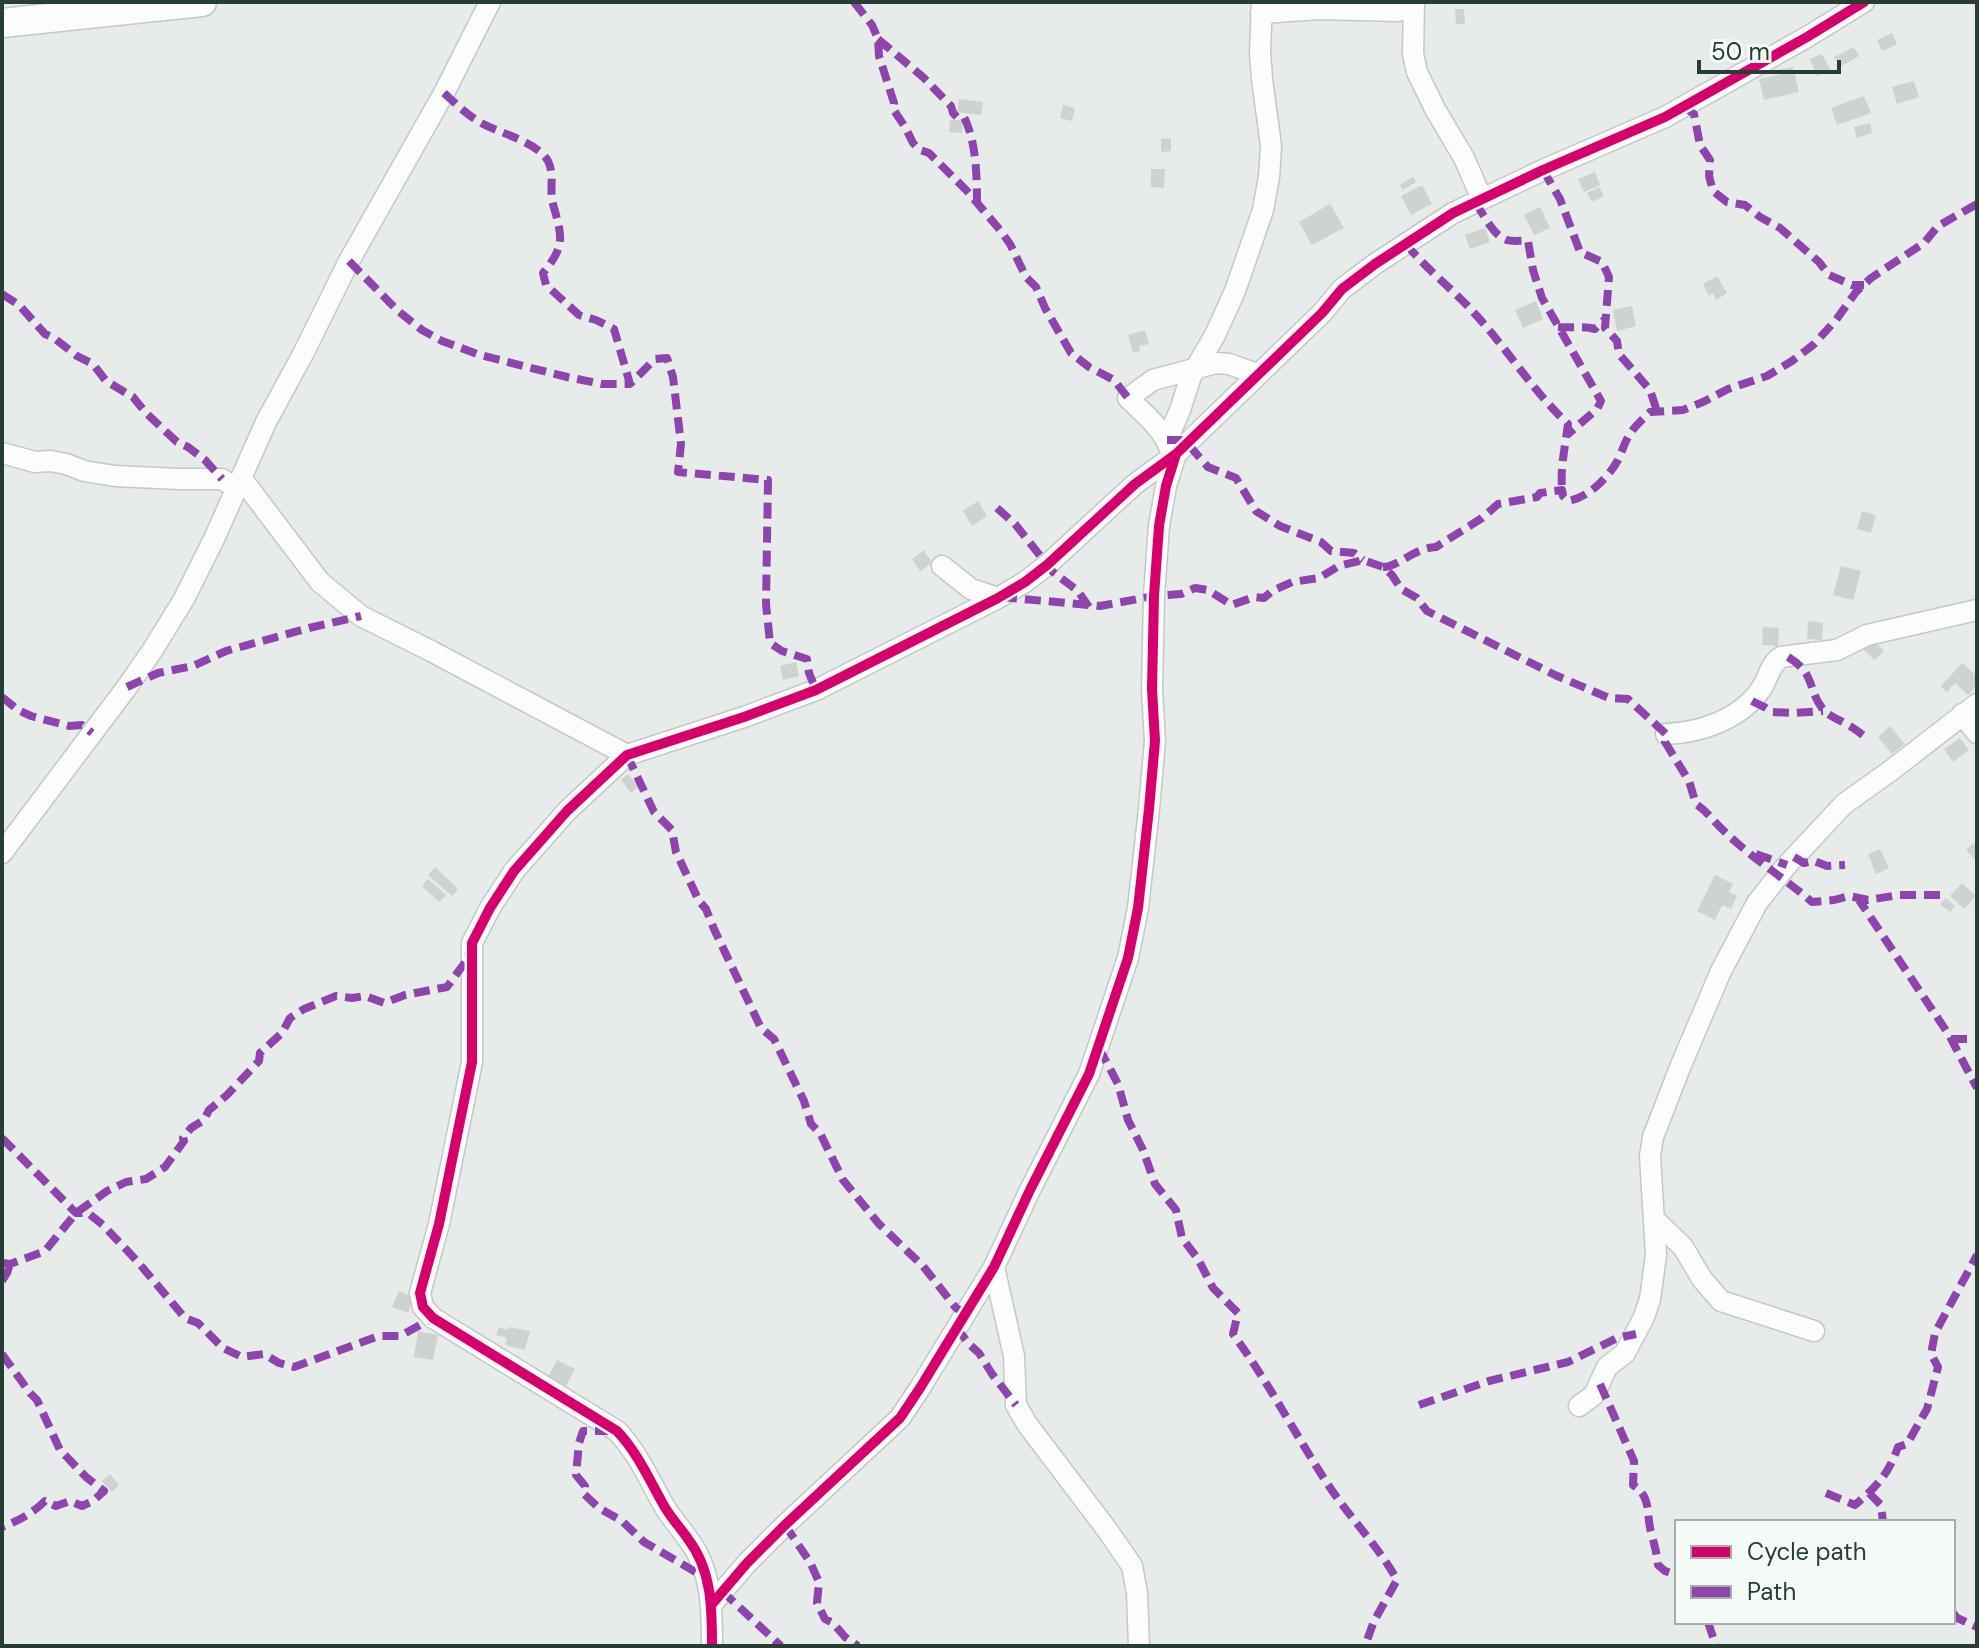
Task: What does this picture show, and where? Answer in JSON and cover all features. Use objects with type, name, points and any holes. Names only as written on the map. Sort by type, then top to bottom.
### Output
[{"type":"street","points":[[2,23],[134,6],[202,2]]},
{"type":"street","points":[[2,853],[152,651],[184,599],[266,422],[349,261],[444,93],[490,2]]},
{"type":"street","points":[[712,1646],[712,1604],[703,1570],[689,1540],[678,1528],[627,1442],[617,1431],[433,1318],[423,1307],[420,1293],[439,1224],[472,1062],[472,943],[514,871],[567,811],[627,755],[816,690],[1025,582],[1257,374],[1322,313],[1342,289],[1453,213],[1665,117],[1864,2]]},
{"type":"street","points":[[712,1604],[785,1525],[900,1418],[994,1267],[1089,1074],[1128,958],[1138,908],[1154,755],[1154,596],[1159,526],[1175,425],[1195,368],[1229,305],[1263,210],[1269,177],[1271,146],[1262,79],[1262,8],[1398,11],[1414,4],[1413,54],[1417,72],[1464,158],[1482,199]]},
{"type":"street","points":[[1171,450],[1128,398],[1153,380],[1195,368],[1223,363],[1257,374]]},
{"type":"street","points":[[2,453],[115,476],[222,479],[239,484],[320,582],[361,616],[627,755]]},
{"type":"street","points":[[942,566],[971,589],[998,598]]},
{"type":"street","points":[[1666,734],[1709,727],[1739,710],[1760,691],[1775,661],[1781,657],[1837,650],[1867,635],[1977,610]]},
{"type":"street","points":[[1579,1406],[1594,1395],[1607,1367],[1625,1353],[1644,1317],[1656,1255],[1650,1156],[1653,1137],[1721,971],[1757,903],[1787,865],[1844,804],[1970,709],[1977,733]]},
{"type":"street","points":[[1654,1219],[1683,1247],[1702,1279],[1721,1301],[1814,1331]]},
{"type":"street","points":[[994,1267],[1014,1356],[1016,1405],[1132,1566],[1137,1593],[1139,1646]]},
{"type":"building","points":[[1455,9],[1464,9],[1465,24],[1456,24]]},
{"type":"building","points":[[1892,33],[1897,44],[1882,51],[1877,40]]},
{"type":"building","points":[[1854,47],[1859,56],[1840,67],[1834,57]]},
{"type":"building","points":[[1822,54],[1830,70],[1817,76],[1810,59]]},
{"type":"building","points":[[1793,67],[1799,92],[1764,100],[1759,79],[1779,75],[1777,70]]},
{"type":"building","points":[[1914,81],[1919,97],[1897,104],[1892,87]]},
{"type":"building","points":[[1864,96],[1871,113],[1837,125],[1831,108]]},
{"type":"building","points":[[959,99],[983,102],[981,115],[957,112]]},
{"type":"building","points":[[1063,105],[1075,108],[1072,121],[1060,118]]},
{"type":"building","points":[[950,120],[963,120],[962,133],[949,132]]},
{"type":"building","points":[[1870,123],[1872,133],[1857,138],[1854,127]]},
{"type":"building","points":[[1171,138],[1171,151],[1161,152],[1161,139]]},
{"type":"building","points":[[1151,169],[1165,169],[1164,188],[1151,187]]},
{"type":"building","points":[[1595,172],[1600,185],[1584,192],[1578,179]]},
{"type":"building","points":[[1413,177],[1416,182],[1403,190],[1400,185]]},
{"type":"building","points":[[1422,185],[1432,204],[1411,215],[1401,196]]},
{"type":"building","points":[[1599,187],[1604,196],[1592,202],[1587,193]]},
{"type":"building","points":[[1330,204],[1344,228],[1312,245],[1299,222]]},
{"type":"building","points":[[1540,207],[1550,228],[1534,235],[1524,215]]},
{"type":"building","points":[[1485,228],[1490,242],[1470,249],[1465,235]]},
{"type":"building","points":[[1717,276],[1727,293],[1716,300],[1713,293],[1709,296],[1703,284]]},
{"type":"building","points":[[1536,301],[1543,319],[1523,328],[1515,310]]},
{"type":"building","points":[[1632,306],[1636,326],[1617,331],[1613,310]]},
{"type":"building","points":[[1145,330],[1149,344],[1139,346],[1140,351],[1133,353],[1128,335]]},
{"type":"building","points":[[978,501],[987,516],[972,526],[963,511]]},
{"type":"building","points":[[1862,511],[1876,515],[1871,533],[1857,529]]},
{"type":"building","points":[[924,550],[932,563],[920,571],[912,559]]},
{"type":"building","points":[[1841,566],[1861,571],[1853,600],[1833,595]]},
{"type":"building","points":[[1808,621],[1823,623],[1822,640],[1807,639]]},
{"type":"building","points":[[1763,627],[1779,628],[1778,646],[1762,645]]},
{"type":"building","points":[[1871,638],[1884,651],[1874,660],[1861,647]]},
{"type":"building","points":[[796,662],[799,676],[783,680],[780,666]]},
{"type":"building","points":[[1962,663],[1977,676],[1977,685],[1968,695],[1955,683],[1947,692],[1941,686]]},
{"type":"building","points":[[1890,726],[1905,744],[1892,754],[1878,737]]},
{"type":"building","points":[[1960,738],[1969,750],[1953,762],[1944,749]]},
{"type":"building","points":[[628,774],[638,787],[631,793],[621,780]]},
{"type":"building","points":[[1974,843],[1977,846],[1977,862],[1966,850]]},
{"type":"building","points":[[1880,849],[1889,868],[1876,874],[1868,854]]},
{"type":"building","points":[[435,867],[458,889],[452,896],[428,875]]},
{"type":"building","points":[[1715,875],[1733,884],[1729,892],[1737,896],[1731,909],[1722,905],[1715,920],[1697,911]]},
{"type":"building","points":[[428,879],[446,895],[439,902],[422,886]]},
{"type":"building","points":[[1962,883],[1976,896],[1964,909],[1950,896]]},
{"type":"building","points":[[1946,898],[1955,906],[1950,912],[1940,904]]},
{"type":"building","points":[[399,1291],[414,1297],[408,1313],[392,1307]]},
{"type":"building","points":[[499,1327],[530,1331],[525,1350],[505,1345],[507,1338],[496,1335]]},
{"type":"building","points":[[418,1331],[438,1335],[433,1360],[414,1357]]},
{"type":"building","points":[[557,1360],[575,1369],[564,1390],[546,1381]]},
{"type":"building","points":[[110,1474],[119,1485],[112,1492],[102,1481]]},
{"type":"marked path","points":[[854,2],[872,25],[878,39],[879,56],[894,103],[893,109],[913,143],[929,153],[1000,230],[1026,277],[1036,287],[1071,353],[1114,380],[1128,398]]},
{"type":"marked path","points":[[878,39],[924,78],[951,106],[957,117],[964,117],[973,147],[977,203]]},
{"type":"marked path","points":[[444,93],[473,118],[535,148],[548,161],[560,240],[556,255],[543,273],[546,285],[579,315],[614,329],[630,384],[655,359],[667,358],[673,377],[681,444],[678,472],[768,480],[766,604],[770,643],[782,651],[807,659],[816,690]]},
{"type":"marked path","points":[[1684,107],[1694,114],[1700,145],[1710,160],[1709,176],[1713,191],[1727,202],[1745,205],[1780,228],[1819,262],[1829,275],[1852,285],[1864,285]]},
{"type":"marked path","points":[[1543,170],[1560,199],[1580,252],[1602,262],[1609,277],[1605,328],[1617,341],[1619,354],[1650,390],[1657,411]]},
{"type":"marked path","points":[[1475,203],[1502,237],[1509,241],[1528,241],[1542,298],[1601,401],[1597,409],[1567,435]]},
{"type":"marked path","points":[[1383,567],[1436,547],[1498,504],[1562,490],[1568,501],[1583,496],[1609,474],[1630,434],[1650,412],[1683,410],[1728,389],[1767,376],[1792,361],[1813,345],[1871,278],[1924,243],[1938,226],[1977,204]]},
{"type":"marked path","points":[[1406,244],[1476,315],[1568,424],[1562,469],[1563,496]]},
{"type":"marked path","points":[[349,261],[398,311],[442,341],[480,355],[567,377],[602,384],[630,384]]},
{"type":"marked path","points":[[2,294],[19,305],[45,334],[93,364],[106,381],[133,397],[177,442],[205,460],[222,479]]},
{"type":"marked path","points":[[1558,327],[1595,329],[1606,318]]},
{"type":"marked path","points":[[1167,440],[1187,443],[1208,467],[1236,478],[1256,511],[1280,526],[1321,542],[1331,551],[1354,553],[1363,560]]},
{"type":"marked path","points":[[997,508],[1015,524],[1053,572],[1078,591],[1089,607]]},
{"type":"marked path","points":[[1001,597],[1100,606],[1181,594],[1195,588],[1208,590],[1232,605],[1254,597],[1264,598],[1292,582],[1319,578],[1339,566],[1363,560],[1383,567],[1401,589],[1417,598],[1427,611],[1555,675],[1609,698],[1628,699],[1666,734],[1665,742],[1689,781],[1696,804],[1744,849],[1812,902],[1849,896],[1868,900],[1899,895],[1941,895]]},
{"type":"marked path","points":[[127,687],[158,673],[193,666],[226,651],[361,616]]},
{"type":"marked path","points":[[1788,657],[1803,669],[1817,701],[1825,711],[1864,736]]},
{"type":"marked path","points":[[2,697],[31,716],[69,726],[82,725],[92,733]]},
{"type":"marked path","points":[[1752,701],[1771,712],[1823,711]]},
{"type":"marked path","points":[[627,755],[654,812],[672,830],[676,852],[761,1028],[774,1039],[804,1101],[811,1124],[820,1133],[843,1180],[879,1224],[923,1266],[956,1308],[965,1313]]},
{"type":"marked path","points":[[1756,854],[1787,865]]},
{"type":"marked path","points":[[1794,857],[1804,863],[1814,861],[1827,866],[1845,865]]},
{"type":"marked path","points":[[1857,897],[1949,1035],[1977,1088]]},
{"type":"marked path","points":[[2,1263],[10,1264],[45,1251],[76,1213],[107,1191],[126,1182],[146,1179],[165,1167],[191,1128],[204,1120],[209,1110],[259,1061],[260,1053],[282,1033],[290,1018],[336,996],[365,996],[384,1003],[405,995],[447,987],[468,954]]},
{"type":"marked path","points":[[1951,1039],[1977,1039]]},
{"type":"marked path","points":[[1099,1048],[1118,1084],[1128,1120],[1155,1184],[1176,1210],[1182,1238],[1198,1259],[1213,1288],[1238,1313],[1233,1334],[1325,1480],[1397,1580],[1374,1621],[1365,1646]]},
{"type":"marked path","points":[[2,1138],[76,1213],[88,1213],[103,1225],[185,1318],[198,1323],[223,1348],[242,1357],[264,1354],[294,1367],[379,1336],[400,1336],[433,1318]]},
{"type":"marked path","points":[[1826,1493],[1855,1505],[1881,1479],[1898,1447],[1907,1444],[1927,1409],[1938,1367],[1931,1354],[1935,1333],[1977,1255]]},
{"type":"marked path","points":[[2,1281],[10,1264]]},
{"type":"marked path","points":[[956,1327],[1016,1405]]},
{"type":"marked path","points":[[1419,1405],[1489,1381],[1568,1362],[1617,1338],[1636,1334]]},
{"type":"marked path","points":[[2,1354],[37,1400],[60,1450],[104,1491],[82,1506],[70,1501],[56,1506],[45,1501],[25,1516],[2,1527]]},
{"type":"marked path","points":[[1600,1384],[1634,1461],[1633,1485],[1646,1500],[1658,1565],[1675,1574]]},
{"type":"marked path","points":[[611,1431],[583,1431],[576,1475],[585,1486],[584,1494],[599,1508],[622,1521],[644,1542],[706,1578]]},
{"type":"marked path","points":[[1869,1493],[1881,1505],[1883,1520]]},
{"type":"marked path","points":[[785,1525],[810,1562],[819,1582],[817,1603],[825,1619],[858,1646]]},
{"type":"marked path","points":[[722,1591],[781,1646]]},
{"type":"marked path","points":[[1955,1616],[1977,1627]]},
{"type":"marked path","points":[[1709,1624],[1716,1646]]},
{"type":"cycle path","points":[[712,1604],[785,1525],[900,1418],[994,1267],[1089,1074],[1128,958],[1138,908],[1155,741],[1152,689],[1159,526],[1176,454],[1322,313],[1342,289],[1375,264],[1453,213],[1665,117],[1864,2]]},
{"type":"cycle path","points":[[712,1646],[711,1604],[702,1564],[624,1439],[617,1431],[433,1318],[423,1307],[420,1293],[439,1224],[472,1062],[472,943],[514,871],[567,811],[627,755],[816,690],[998,598],[1047,565],[1135,484],[1176,454]]}]
